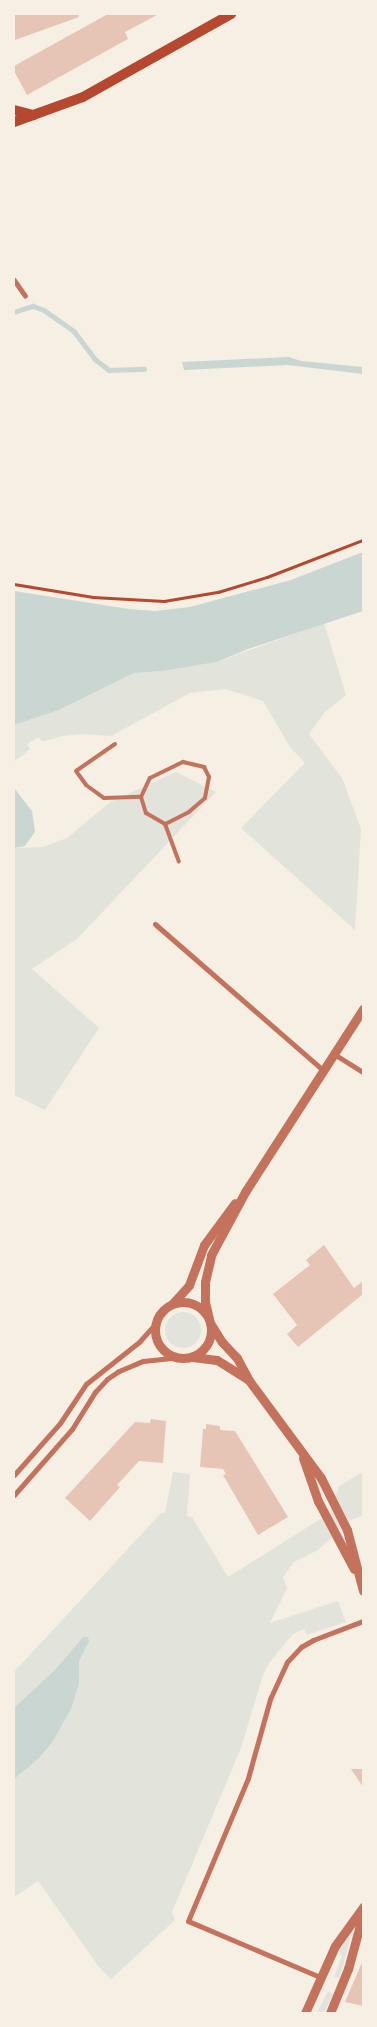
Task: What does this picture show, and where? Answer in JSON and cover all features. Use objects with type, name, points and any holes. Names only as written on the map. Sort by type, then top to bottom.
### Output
[{"type":"main road","points":[[14,122],[83,97],[231,14]]},
{"type":"main road","points":[[14,110],[34,115]]},
{"type":"street","points":[[14,280],[25,296]]},
{"type":"street","points":[[155,924],[323,1070]]},
{"type":"street","points":[[14,1495],[72,1430],[98,1388],[107,1379],[119,1371],[143,1361],[185,1357],[202,1350],[207,1344],[210,1335],[205,1296],[206,1268],[217,1242],[245,1192],[363,1008]]},
{"type":"street","points":[[334,1054],[363,1072]]},
{"type":"street","points":[[14,1475],[60,1423],[86,1384],[139,1342],[157,1322],[163,1311],[189,1285],[204,1245],[245,1192]]},
{"type":"street","points":[[170,1306],[182,1302],[190,1303],[201,1309],[222,1342],[237,1358],[248,1379],[321,1478],[350,1539],[363,1591]]},
{"type":"street","points":[[157,1322],[156,1335],[162,1347],[172,1355],[217,1360],[248,1379]]},
{"type":"street","points":[[298,1447],[318,1502],[359,1577]]},
{"type":"street","points":[[320,1978],[188,1921],[248,1778],[270,1699],[287,1662],[301,1647],[313,1640],[363,1621]]},
{"type":"street","points":[[305,2013],[340,1938],[363,1907]]},
{"type":"street","points":[[330,2013],[348,1969],[363,1914]]},
{"type":"lane","points":[[115,744],[76,771],[86,785],[104,798],[141,797]]},
{"type":"lane","points":[[165,824],[188,812],[205,798],[209,777],[204,767],[183,762],[150,778],[141,797],[146,813],[165,824],[167,835],[178,862]]},
{"type":"path","points":[[14,584],[93,597],[171,600],[218,592],[363,540]]},
{"type":"shaded area","points":[[289,357],[301,361],[363,367],[363,374],[288,365],[184,370],[182,362]]},
{"type":"shaded area","points":[[363,552],[363,611],[248,649],[217,662],[163,671],[134,673],[59,710],[14,725],[14,591],[129,609],[155,611],[190,607],[291,580]]},
{"type":"shaded area","points":[[324,623],[346,695],[324,713],[309,734],[342,778],[361,829],[355,930],[241,828],[305,763],[290,747],[263,701],[226,689],[190,693],[111,736],[83,734],[62,736],[42,742],[39,737],[27,744],[30,749],[14,762],[14,725],[59,710],[134,673],[163,671],[217,662]]},
{"type":"shaded area","points":[[176,772],[216,792],[77,939],[32,969],[99,1028],[45,1110],[14,1095],[14,848],[43,847],[67,838],[110,802]]},
{"type":"shaded area","points":[[14,788],[32,811],[35,832],[25,846],[14,848]]},
{"type":"shaded area","points":[[183,1312],[190,1313],[196,1317],[200,1323],[200,1337],[196,1343],[190,1347],[183,1348],[176,1347],[170,1343],[166,1337],[165,1330],[166,1323],[170,1317],[176,1313]]},
{"type":"shaded area","points":[[173,1472],[190,1474],[187,1516],[192,1517],[228,1577],[330,1513],[339,1486],[363,1472],[363,1515],[351,1520],[318,1550],[294,1562],[283,1577],[287,1588],[270,1623],[338,1601],[346,1622],[307,1635],[304,1629],[293,1634],[269,1663],[263,1675],[241,1748],[172,1912],[175,1920],[111,1979],[99,1967],[38,1881],[14,1897],[14,1672],[161,1513],[165,1513]]},
{"type":"shaded area","points":[[83,1637],[88,1637],[89,1641],[79,1661],[79,1683],[71,1709],[53,1741],[39,1758],[14,1779],[14,1708],[55,1670]]},
{"type":"shaded area","points":[[349,1936],[351,1937],[339,1978],[334,1977],[342,1956],[339,1951]]},
{"type":"shaded area","points":[[328,1991],[333,1994],[324,2013],[317,2013]]},
{"type":"building","points":[[14,14],[78,14],[79,17],[15,40]]},
{"type":"building","points":[[108,14],[159,14],[125,32],[128,39],[27,95],[14,71],[14,66]]},
{"type":"building","points":[[324,1245],[354,1288],[363,1281],[363,1294],[298,1347],[287,1334],[297,1325],[273,1294],[310,1265],[306,1260]]},
{"type":"building","points":[[151,1419],[166,1421],[163,1463],[139,1461],[117,1485],[120,1487],[90,1521],[65,1498],[135,1422],[150,1423]]},
{"type":"building","points":[[206,1424],[220,1426],[220,1430],[235,1431],[288,1517],[258,1535],[223,1475],[226,1474],[223,1469],[200,1467],[203,1429],[206,1429]]},
{"type":"building","points":[[351,1769],[363,1769],[363,1787]]},
{"type":"building","points":[[363,1960],[363,2006],[345,2002]]},
{"type":"waterway","points":[[14,312],[33,306],[44,310],[74,331],[95,359],[109,370],[144,369]]}]
